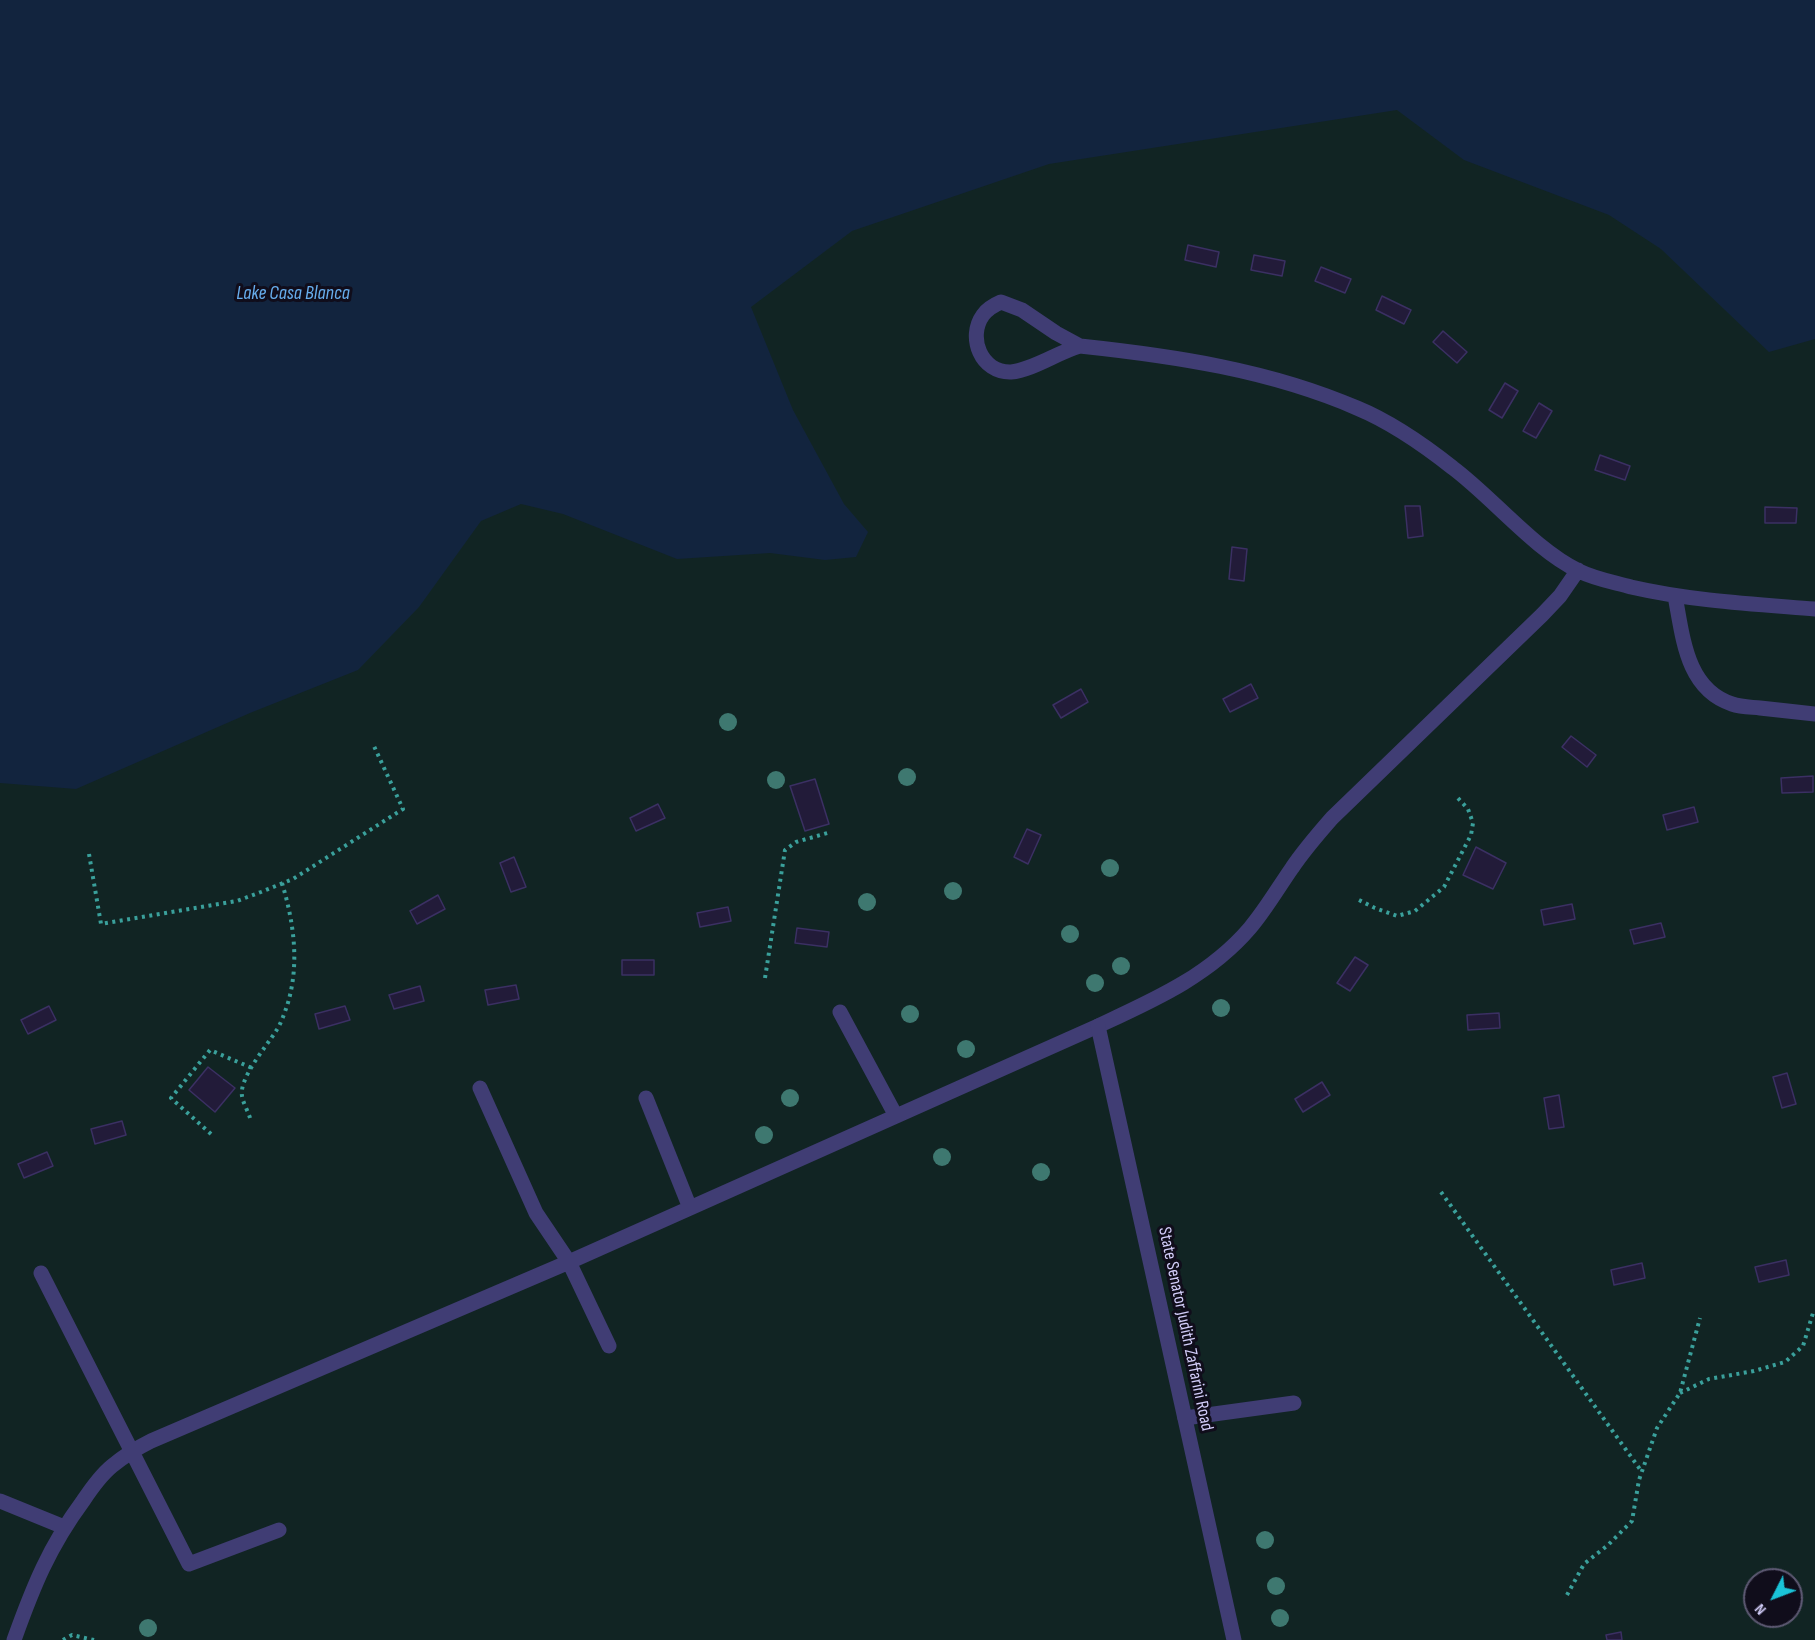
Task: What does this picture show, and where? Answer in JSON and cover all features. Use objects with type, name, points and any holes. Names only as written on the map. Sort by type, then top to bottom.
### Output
[{"type":"street","points":[[1080,346],[1021,370],[1010,372],[989,364],[978,353],[975,338],[978,324],[984,314],[992,306],[1001,302],[1022,310],[1080,346],[1160,354],[1278,380],[1359,408],[1390,425],[1454,468],[1540,543],[1578,570],[1597,578],[1675,596],[1815,609]]},
{"type":"street","points":[[14,1640],[41,1570],[64,1527],[111,1466],[132,1451],[569,1262],[1098,1026],[1180,986],[1206,969],[1250,928],[1308,845],[1332,818],[1542,615],[1560,596],[1578,570]]},
{"type":"street","points":[[1675,596],[1684,648],[1698,679],[1708,690],[1734,705],[1815,714]]},
{"type":"street","points":[[840,1011],[896,1116]]},
{"type":"street","name":"State Senator Judith Zaffarini Road","points":[[1098,1026],[1234,1640]]},
{"type":"street","points":[[480,1088],[536,1213],[569,1262],[609,1346]]},
{"type":"street","points":[[646,1098],[690,1208]]},
{"type":"street","points":[[41,1273],[189,1564],[279,1530]]},
{"type":"street","points":[[1185,1418],[1294,1403]]},
{"type":"street","points":[[0,1501],[64,1527]]},
{"type":"path","points":[[89,854],[101,924],[237,901],[293,879],[403,809],[373,744]]},
{"type":"path","points":[[1359,900],[1397,916],[1415,911],[1444,887],[1471,835],[1473,824],[1468,809],[1456,796]]},
{"type":"path","points":[[765,978],[785,850],[796,842],[831,832]]},
{"type":"path","points":[[250,1118],[242,1095],[246,1078],[278,1029],[293,979],[295,936],[282,883]]},
{"type":"path","points":[[211,1134],[171,1098],[210,1050],[252,1068]]},
{"type":"path","points":[[1441,1192],[1642,1472]]},
{"type":"path","points":[[1680,1393],[1709,1379],[1754,1371],[1785,1362],[1803,1346],[1813,1313]]},
{"type":"path","points":[[1567,1595],[1584,1564],[1608,1545],[1632,1521],[1642,1472],[1657,1428],[1680,1393],[1700,1318]]},
{"type":"path","points":[[63,1640],[72,1635],[94,1640]]},
{"type":"green space","points":[[0,0],[1815,0],[1815,1640],[0,1640]]},
{"type":"water","name":"Lake Casa Blanca","points":[[0,0],[1815,0],[1815,339],[1769,352],[1661,249],[1609,215],[1464,160],[1397,110],[1049,164],[852,231],[751,307],[793,410],[844,504],[868,532],[856,557],[825,560],[770,553],[677,559],[563,514],[521,504],[481,521],[419,607],[358,670],[250,713],[76,789],[0,783]]},
{"type":"building","points":[[1188,245],[1219,252],[1216,267],[1185,260]]},
{"type":"building","points":[[1254,255],[1285,261],[1282,276],[1251,270]]},
{"type":"building","points":[[1321,267],[1351,279],[1345,293],[1315,281]]},
{"type":"building","points":[[1382,296],[1411,310],[1404,324],[1376,310]]},
{"type":"building","points":[[1443,331],[1467,352],[1457,363],[1433,342]]},
{"type":"building","points":[[1505,383],[1518,391],[1502,418],[1489,410]]},
{"type":"building","points":[[1539,403],[1552,411],[1536,438],[1523,431]]},
{"type":"building","points":[[1600,455],[1630,466],[1625,480],[1595,470]]},
{"type":"building","points":[[1405,506],[1420,506],[1423,536],[1408,538]]},
{"type":"building","points":[[1765,507],[1797,508],[1796,523],[1765,523]]},
{"type":"building","points":[[1232,547],[1247,549],[1244,581],[1229,579]]},
{"type":"building","points":[[1251,684],[1258,698],[1230,712],[1223,699]]},
{"type":"building","points":[[1081,689],[1088,702],[1061,718],[1053,705]]},
{"type":"building","points":[[1571,736],[1596,755],[1587,767],[1562,747]]},
{"type":"building","points":[[1813,776],[1813,792],[1782,793],[1781,778]]},
{"type":"building","points":[[815,779],[829,824],[805,831],[790,786]]},
{"type":"building","points":[[658,804],[665,818],[636,831],[630,818]]},
{"type":"building","points":[[1694,807],[1698,822],[1667,830],[1663,815]]},
{"type":"building","points":[[1027,829],[1041,835],[1028,864],[1014,857]]},
{"type":"building","points":[[1476,847],[1506,863],[1493,889],[1463,875]]},
{"type":"building","points":[[514,857],[526,887],[511,892],[500,863]]},
{"type":"building","points":[[438,895],[445,909],[417,924],[410,911]]},
{"type":"building","points":[[1572,904],[1575,919],[1544,925],[1541,910]]},
{"type":"building","points":[[728,907],[731,921],[700,927],[697,913]]},
{"type":"building","points":[[1661,923],[1665,937],[1634,944],[1630,930]]},
{"type":"building","points":[[797,928],[829,932],[827,947],[795,943]]},
{"type":"building","points":[[1355,957],[1368,965],[1350,991],[1337,983]]},
{"type":"building","points":[[622,960],[654,960],[654,975],[622,975]]},
{"type":"building","points":[[516,985],[519,999],[488,1005],[485,990]]},
{"type":"building","points":[[420,986],[424,1001],[394,1009],[389,995]]},
{"type":"building","points":[[49,1006],[56,1020],[28,1034],[21,1020]]},
{"type":"building","points":[[345,1006],[350,1020],[319,1029],[315,1014]]},
{"type":"building","points":[[1499,1013],[1500,1028],[1468,1030],[1467,1015]]},
{"type":"building","points":[[208,1067],[235,1088],[215,1112],[189,1090]]},
{"type":"building","points":[[1787,1073],[1796,1104],[1782,1108],[1773,1077]]},
{"type":"building","points":[[1322,1082],[1330,1095],[1303,1112],[1295,1099]]},
{"type":"building","points":[[1559,1095],[1564,1127],[1549,1129],[1544,1098]]},
{"type":"building","points":[[122,1121],[126,1135],[95,1144],[91,1129]]},
{"type":"building","points":[[47,1152],[53,1166],[24,1178],[18,1164]]},
{"type":"building","points":[[1786,1260],[1789,1275],[1759,1282],[1755,1267]]},
{"type":"building","points":[[1642,1263],[1645,1278],[1614,1285],[1611,1270]]},
{"type":"building","points":[[1621,1632],[1622,1640],[1607,1640],[1606,1635]]}]
